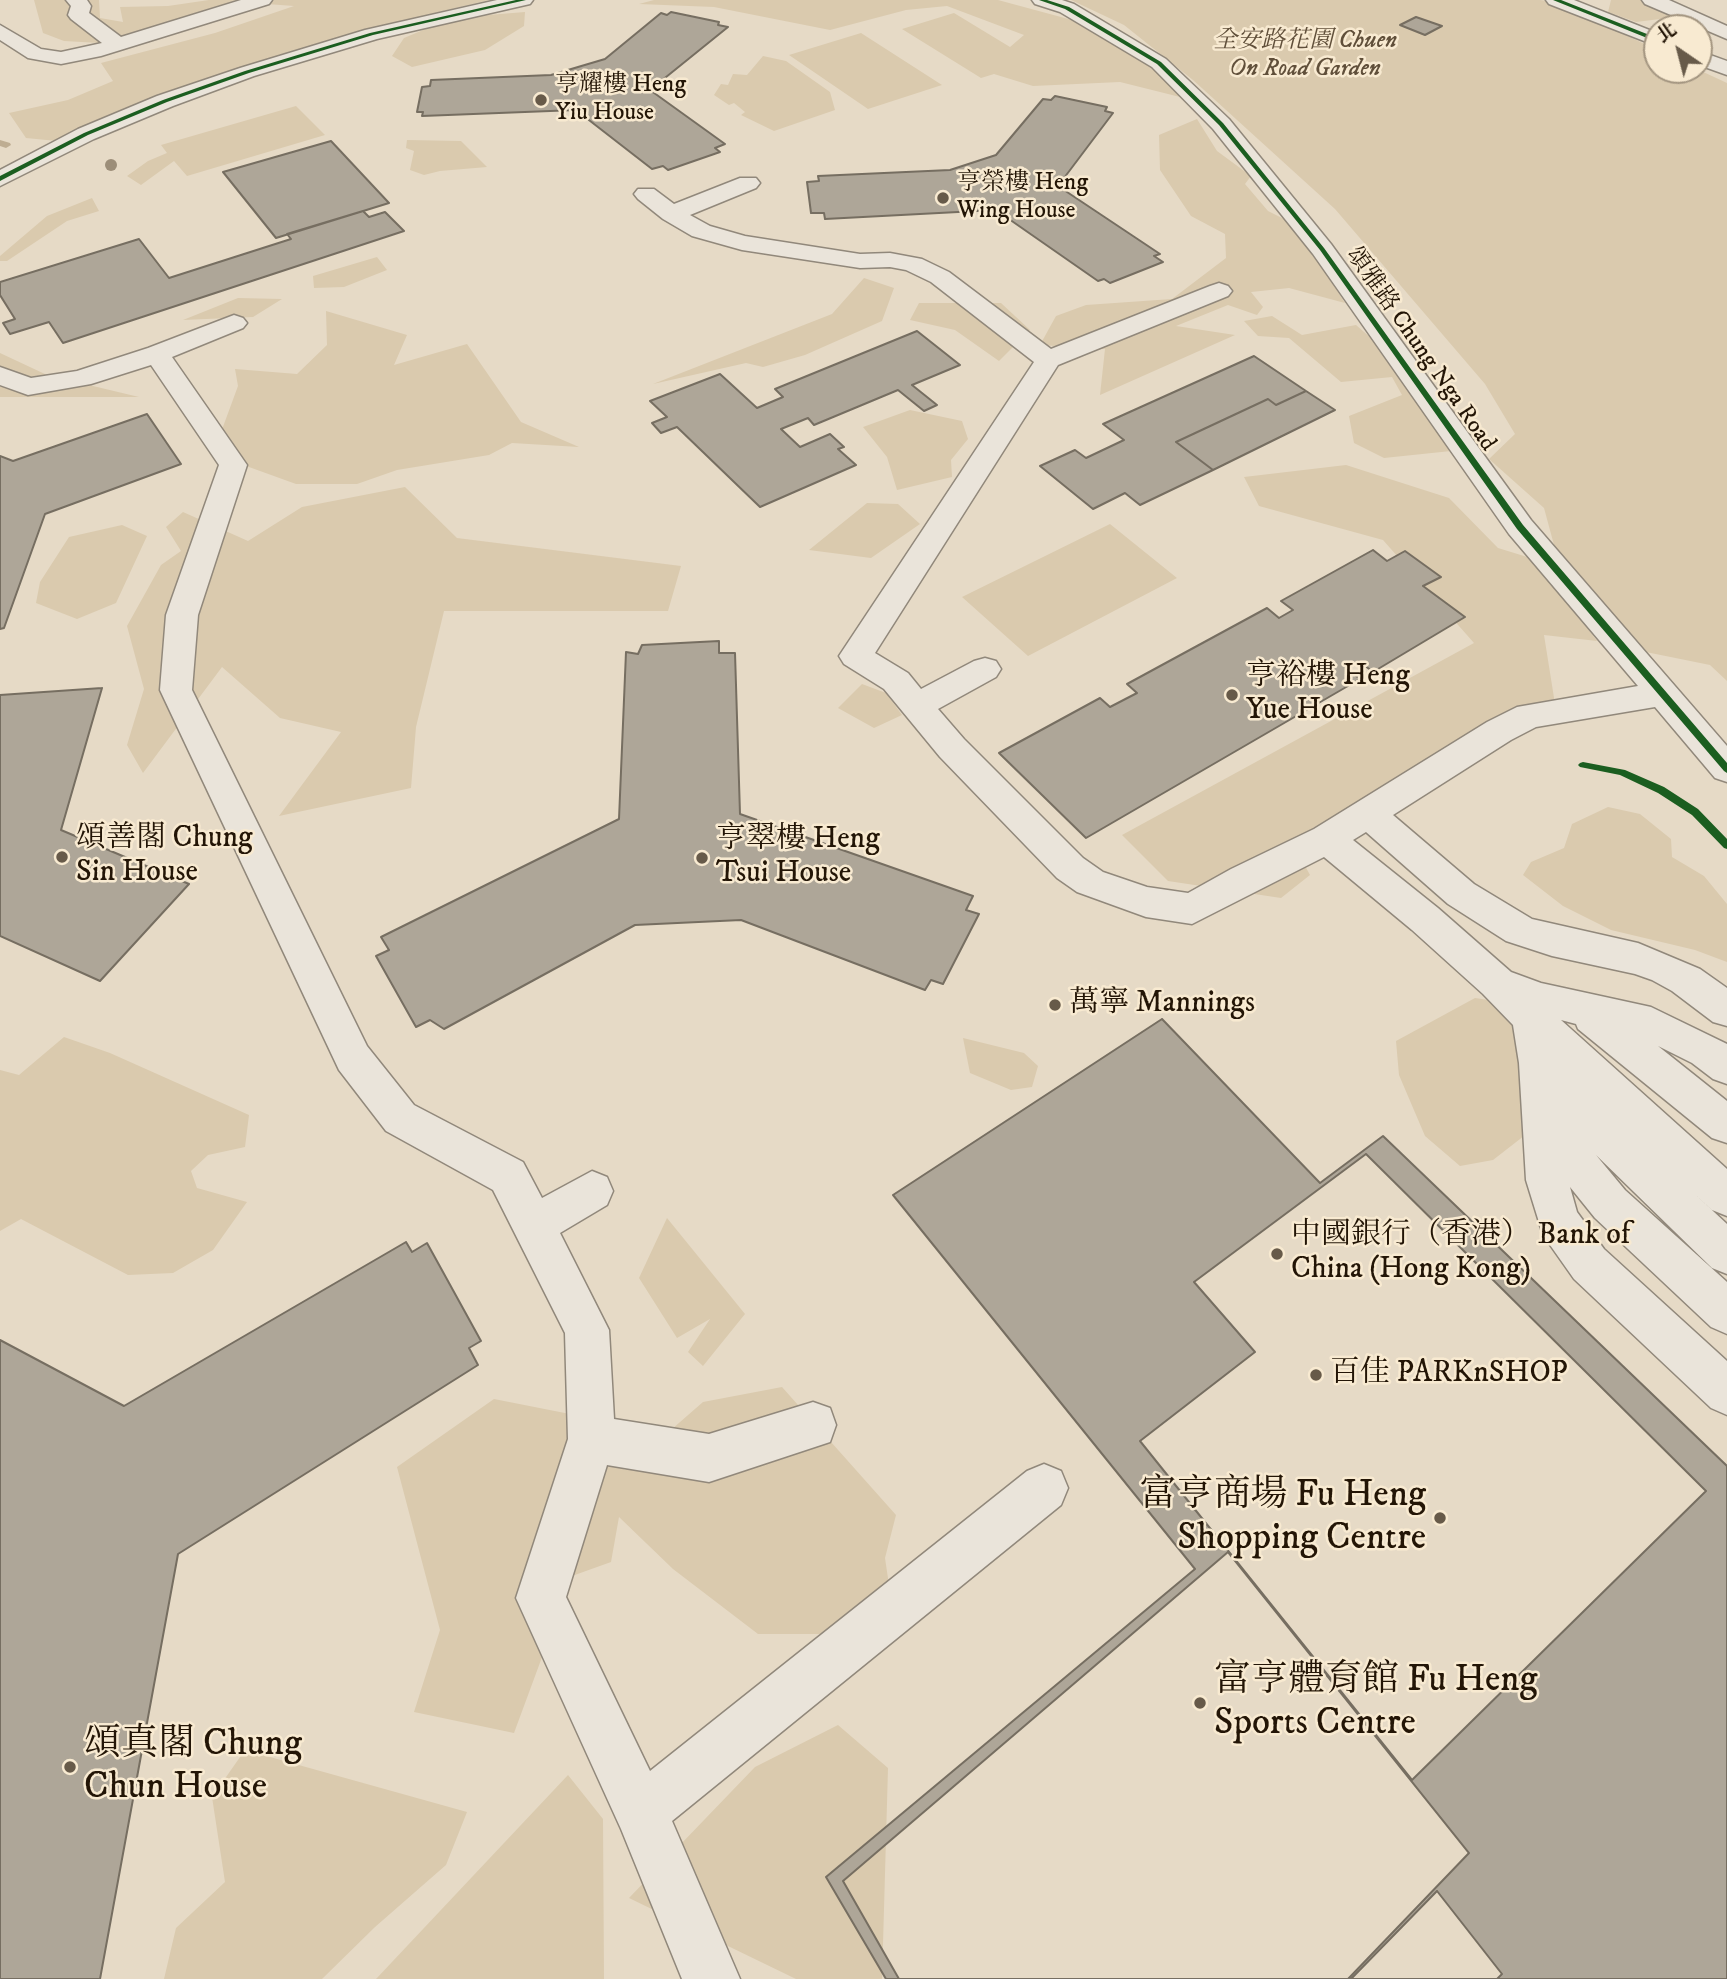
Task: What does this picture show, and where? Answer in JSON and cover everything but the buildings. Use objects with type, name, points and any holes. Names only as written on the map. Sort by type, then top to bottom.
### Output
[{"type":"street","points":[[76,0],[81,6],[78,15],[117,44]]},
{"type":"street","points":[[0,31],[35,54],[61,58],[262,0]]},
{"type":"street","points":[[0,179],[86,134],[165,101],[247,72],[385,30],[523,0]]},
{"type":"street","name":"頌雅路 Chung Nga Road","points":[[1042,0],[1067,8],[1159,63],[1221,124],[1322,249],[1520,527],[1727,769]]},
{"type":"street","points":[[1556,0],[1643,34]]},
{"type":"street","points":[[1652,0],[1727,33]]},
{"type":"street","points":[[1690,0],[1727,15]]},
{"type":"street","points":[[671,214],[748,183]]},
{"type":"street","points":[[646,194],[671,214],[701,231],[742,243],[860,261],[890,260],[913,264],[940,277],[1048,360]]},
{"type":"street","points":[[1219,291],[1048,360],[884,611],[874,631],[855,656],[896,681],[951,748],[1070,867],[1090,882],[1146,902],[1192,909],[1244,879],[1327,839],[1499,731],[1529,716],[1661,694]]},
{"type":"street","points":[[0,375],[28,387],[81,378],[157,354],[234,323]]},
{"type":"street","points":[[157,354],[233,465],[182,615],[176,690],[353,1058],[400,1118],[508,1176],[587,1330],[592,1438],[541,1598],[641,1812],[711,1979]]},
{"type":"street","points":[[916,706],[985,669]]},
{"type":"street","points":[[1369,814],[1461,894],[1493,916],[1519,930],[1552,942],[1638,959],[1665,969],[1686,980],[1727,1010]]},
{"type":"street","points":[[1327,839],[1425,919],[1497,983],[1531,1018],[1727,1196]]},
{"type":"street","points":[[1497,983],[1538,999],[1651,1024],[1678,1035],[1727,1067]]},
{"type":"street","points":[[1584,1010],[1727,1125]]},
{"type":"street","points":[[1531,1018],[1539,1063],[1547,1180],[1558,1221],[1590,1264],[1727,1392]]},
{"type":"street","points":[[1539,1063],[1563,1097],[1581,1116],[1727,1253]]},
{"type":"street","points":[[1544,1115],[1572,1158],[1610,1204],[1727,1312]]},
{"type":"street","points":[[533,1226],[592,1191]]},
{"type":"street","points":[[592,1438],[709,1458],[813,1425]]},
{"type":"street","points":[[641,1812],[1044,1488]]},
{"type":"green space","points":[[34,0],[99,0],[100,18],[123,22],[120,7],[168,6],[209,0],[489,0],[402,21],[225,73],[154,98],[57,141],[26,138],[9,113],[68,100],[113,81],[101,63],[215,33],[294,6],[267,4],[135,45],[64,41],[43,33]]},
{"type":"green space","points":[[654,0],[998,0],[1072,20],[1125,45],[1160,71],[1192,100],[1120,82],[1033,86],[994,74],[981,78],[902,29],[954,13],[1010,47],[1024,35],[947,6],[906,10],[830,30],[714,7],[639,4]]},
{"type":"green space","name":"全安路花園 Chuen On Road Garden","points":[[1071,0],[1540,0],[1559,3],[1643,43],[1643,84],[1713,84],[1713,76],[1727,83],[1727,681],[1710,665],[1636,650],[1599,597],[1557,556],[1544,508],[1489,459],[1515,434],[1485,384],[1335,209],[1193,80],[1124,25]]},
{"type":"green space","points":[[1611,0],[1640,0],[1664,5],[1673,14],[1643,14],[1643,21],[1636,22],[1608,12]]},
{"type":"green space","points":[[525,12],[524,26],[485,50],[412,67],[392,56],[404,38],[440,23],[476,16]]},
{"type":"green space","points":[[861,33],[942,85],[868,109],[789,55]]},
{"type":"green space","points":[[763,56],[786,61],[830,92],[835,110],[774,131],[741,115],[745,112],[734,103],[729,105],[714,95],[721,84],[728,85],[733,74],[747,75]]},
{"type":"green space","points":[[296,106],[325,135],[187,176],[174,161],[141,185],[127,176],[148,161],[167,153],[161,145]]},
{"type":"green space","points":[[1197,119],[1217,151],[1251,176],[1245,184],[1268,211],[1294,224],[1345,303],[1289,288],[1251,292],[1263,307],[1257,315],[1228,305],[1176,326],[1235,335],[1100,395],[1105,349],[1040,345],[1056,316],[1086,305],[1172,299],[1226,258],[1225,234],[1191,216],[1160,170],[1159,135]]},
{"type":"green space","points":[[407,140],[461,141],[487,167],[424,175],[410,170],[414,151],[406,148]]},
{"type":"green space","points":[[92,198],[99,211],[67,221],[7,261],[0,261],[0,256],[47,216]]},
{"type":"green space","points":[[377,257],[387,270],[344,287],[314,288],[313,276]]},
{"type":"green space","points":[[864,278],[894,288],[882,321],[805,355],[763,367],[746,363],[653,384],[832,314]]},
{"type":"green space","points":[[238,298],[282,299],[253,317],[183,320]]},
{"type":"green space","points":[[919,303],[1001,303],[1030,330],[999,361],[955,330],[910,320]]},
{"type":"green space","points":[[326,311],[407,335],[394,365],[467,344],[521,422],[579,447],[512,443],[489,455],[397,470],[357,484],[296,484],[213,454],[238,386],[235,369],[297,374],[327,345]]},
{"type":"green space","points":[[1272,316],[1302,335],[1356,325],[1464,419],[1451,451],[1384,458],[1354,443],[1349,416],[1402,395],[1392,377],[1341,382],[1289,338],[1258,336],[1244,321]]},
{"type":"green space","points":[[0,353],[47,375],[139,397],[0,397]]},
{"type":"green space","points":[[910,410],[962,421],[968,439],[951,460],[952,477],[897,490],[887,457],[863,427]]},
{"type":"green space","points":[[1346,465],[1449,498],[1498,548],[1537,560],[1597,641],[1544,635],[1555,704],[1404,810],[1293,844],[1310,875],[1281,898],[1168,881],[1122,835],[1474,643],[1383,540],[1259,506],[1244,477]]},
{"type":"green space","points":[[405,487],[457,538],[681,566],[668,611],[444,611],[416,727],[411,788],[279,816],[341,732],[280,718],[222,667],[143,773],[127,745],[144,689],[127,626],[161,565],[181,551],[166,527],[183,512],[248,541],[302,507]]},
{"type":"green space","points":[[867,503],[898,504],[920,524],[871,558],[809,550]]},
{"type":"green space","points":[[1110,524],[1177,578],[1028,656],[962,597]]},
{"type":"green space","points":[[122,525],[147,536],[116,603],[77,619],[36,603],[40,582],[69,537]]},
{"type":"green space","points":[[862,684],[886,693],[902,715],[874,728],[838,708]]},
{"type":"green space","points":[[1608,807],[1640,814],[1671,839],[1672,857],[1704,876],[1727,904],[1727,962],[1695,950],[1611,930],[1563,906],[1523,875],[1531,862],[1564,848],[1572,824]]},
{"type":"green space","points":[[1475,998],[1502,1002],[1537,1042],[1538,1125],[1493,1160],[1460,1166],[1425,1136],[1399,1075],[1396,1041]]},
{"type":"green space","points":[[64,1037],[110,1053],[249,1115],[245,1147],[208,1155],[191,1171],[197,1188],[247,1202],[213,1250],[173,1273],[128,1275],[21,1219],[0,1231],[0,1070],[19,1075]]},
{"type":"green space","points":[[963,1038],[1024,1053],[1038,1066],[1032,1087],[1011,1090],[970,1073]]},
{"type":"green space","points":[[667,1218],[745,1314],[703,1366],[688,1352],[710,1319],[677,1338],[639,1278]]},
{"type":"green space","points":[[782,1387],[896,1515],[885,1558],[890,1592],[820,1634],[758,1634],[673,1569],[619,1517],[611,1562],[572,1576],[514,1733],[414,1712],[440,1630],[397,1467],[494,1399],[580,1416],[625,1470],[703,1402]]},
{"type":"green space","points":[[838,1725],[888,1768],[882,1979],[796,1979],[629,1898],[755,1767]]},
{"type":"green space","points":[[245,1750],[467,1812],[446,1865],[375,1927],[322,1979],[164,1979],[176,1928],[225,1882],[212,1797]]},
{"type":"green space","points":[[568,1775],[603,1819],[604,1979],[376,1979]]},
{"type":"waterway","points":[[0,143],[6,145]]},
{"type":"cycle path","points":[[0,179],[86,134],[165,101],[247,72],[372,34],[523,0]]},
{"type":"cycle path","points":[[1042,0],[1067,8],[1159,63],[1221,124],[1322,249],[1520,527],[1727,769]]},
{"type":"cycle path","points":[[1556,0],[1643,34]]},
{"type":"cycle path","points":[[1583,765],[1622,772],[1661,790],[1695,812],[1727,845]]},
{"type":"place","name":"亨耀樓 Heng Yiu House","points":[[541,100]]},
{"type":"place","name":"亨榮樓 Heng Wing House","points":[[943,198]]},
{"type":"place","name":"亨裕樓 Heng Yue House","points":[[1232,695]]},
{"type":"place","name":"頌善閣 Chung Sin House","points":[[62,857]]},
{"type":"place","name":"亨翠樓 Heng Tsui House","points":[[702,858]]},
{"type":"place","name":"萬寧 Mannings","points":[[1055,1005]]},
{"type":"place","name":"中國銀行（香港） Bank of China (Hong Kong)","points":[[1277,1254]]},
{"type":"place","name":"百佳 PARKnSHOP","points":[[1316,1375]]},
{"type":"place","name":"富亨商場 Fu Heng Shopping Centre","points":[[1440,1518]]},
{"type":"place","name":"富亨體育館 Fu Heng Sports Centre","points":[[1200,1703]]},
{"type":"place","name":"頌真閣 Chung Chun House","points":[[70,1767]]}]
